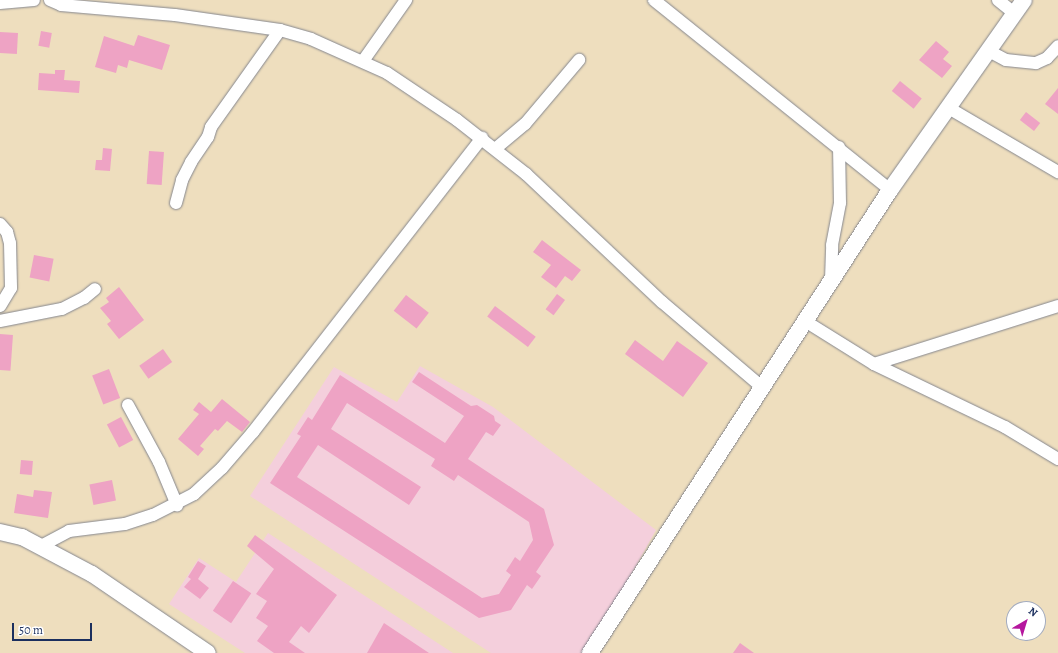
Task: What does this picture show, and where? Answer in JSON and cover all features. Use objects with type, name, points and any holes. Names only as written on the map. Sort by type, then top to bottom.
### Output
[{"type":"street","points":[[0,3],[34,0]]},
{"type":"street","points":[[50,0],[61,5],[175,15],[280,30],[363,61],[411,88],[482,138],[588,230],[662,302],[762,387]]},
{"type":"street","points":[[363,61],[406,0]]},
{"type":"street","points":[[654,0],[890,190]]},
{"type":"street","points":[[998,0],[1014,13]]},
{"type":"street","points":[[590,653],[890,190],[987,50],[1024,0]]},
{"type":"street","points":[[176,203],[182,180],[190,162],[204,144],[211,127],[280,30]]},
{"type":"street","points":[[987,50],[1006,60],[1036,63],[1047,58],[1058,46]]},
{"type":"street","points":[[495,149],[525,124],[579,60]]},
{"type":"street","points":[[947,107],[1058,172]]},
{"type":"street","points":[[41,546],[69,531],[125,524],[177,505],[194,494],[222,468],[253,432],[482,138]]},
{"type":"street","points":[[831,280],[832,245],[840,203],[838,147]]},
{"type":"street","points":[[0,224],[7,232],[10,243],[11,288],[0,306]]},
{"type":"street","points":[[0,321],[62,309],[84,298],[95,289]]},
{"type":"street","points":[[874,364],[1058,306]]},
{"type":"street","points":[[805,321],[874,364],[1005,427],[1058,459]]},
{"type":"street","points":[[128,405],[159,462],[177,505]]},
{"type":"street","points":[[0,532],[22,537],[92,574],[208,653]]},
{"type":"shaded area","points":[[420,366],[493,407],[656,530],[587,653],[491,653],[250,496],[334,367],[397,402]]},
{"type":"shaded area","points":[[268,533],[453,653],[245,653],[169,604],[199,558],[236,582]]},
{"type":"building","points":[[41,31],[52,33],[49,48],[38,46]]},
{"type":"building","points":[[0,32],[18,33],[17,54],[0,53]]},
{"type":"building","points":[[138,35],[170,45],[162,70],[129,60],[127,68],[118,65],[116,73],[95,67],[104,36],[134,46]]},
{"type":"building","points":[[936,41],[949,52],[943,59],[952,66],[942,78],[919,60]]},
{"type":"building","points":[[55,70],[65,70],[64,80],[80,81],[79,93],[38,90],[39,73],[55,74]]},
{"type":"building","points":[[900,81],[922,99],[914,109],[892,91]]},
{"type":"building","points":[[1058,88],[1058,114],[1045,104]]},
{"type":"building","points":[[1026,112],[1040,123],[1034,131],[1020,120]]},
{"type":"building","points":[[103,148],[112,149],[110,171],[95,170],[96,160],[102,160]]},
{"type":"building","points":[[149,151],[164,152],[162,185],[147,184]]},
{"type":"building","points":[[542,240],[581,270],[572,281],[565,276],[556,288],[541,277],[551,265],[533,252]]},
{"type":"building","points":[[34,255],[54,259],[49,281],[30,278]]},
{"type":"building","points":[[119,287],[144,320],[119,339],[107,324],[111,321],[100,308],[109,302],[106,298]]},
{"type":"building","points":[[557,294],[565,300],[554,315],[546,309]]},
{"type":"building","points":[[406,295],[429,313],[417,329],[394,311]]},
{"type":"building","points":[[495,306],[536,337],[528,347],[487,316]]},
{"type":"building","points":[[0,334],[13,335],[10,371],[0,370]]},
{"type":"building","points":[[635,340],[663,361],[677,341],[708,363],[683,397],[625,354]]},
{"type":"building","points":[[163,349],[172,362],[148,379],[139,366]]},
{"type":"building","points":[[109,369],[120,398],[103,404],[92,375]]},
{"type":"building","points":[[419,372],[471,406],[477,405],[494,416],[495,421],[501,425],[493,436],[486,432],[468,459],[544,509],[554,545],[536,572],[541,576],[532,589],[527,585],[511,610],[479,618],[270,483],[301,436],[297,434],[308,417],[312,420],[340,375],[445,443],[464,416],[412,382]],"holes":[[[347,403],[435,459],[431,466],[454,481],[458,475],[529,522],[533,540],[520,561],[515,557],[506,571],[511,575],[499,594],[482,598],[297,477],[318,445],[409,505],[421,487],[331,429]]]},
{"type":"building","points":[[222,399],[250,422],[242,432],[227,421],[218,431],[215,429],[200,446],[204,449],[198,456],[178,439],[199,414],[193,410],[199,402],[211,412]]},
{"type":"building","points":[[121,417],[133,440],[119,447],[107,425]]},
{"type":"building","points":[[21,460],[33,461],[32,475],[20,474]]},
{"type":"building","points":[[112,480],[116,501],[93,505],[89,484]]},
{"type":"building","points":[[34,490],[52,492],[48,518],[14,513],[17,494],[33,497]]},
{"type":"building","points":[[255,535],[337,595],[309,633],[301,626],[289,642],[305,653],[274,653],[257,641],[268,626],[256,618],[267,601],[256,594],[274,569],[247,546]]},
{"type":"building","points":[[198,561],[206,566],[198,579],[209,588],[200,599],[184,587],[191,579],[188,577]]},
{"type":"building","points":[[233,581],[251,593],[231,623],[213,611]]},
{"type":"building","points":[[384,623],[429,653],[367,653]]},
{"type":"building","points":[[740,643],[754,653],[733,653]]}]
